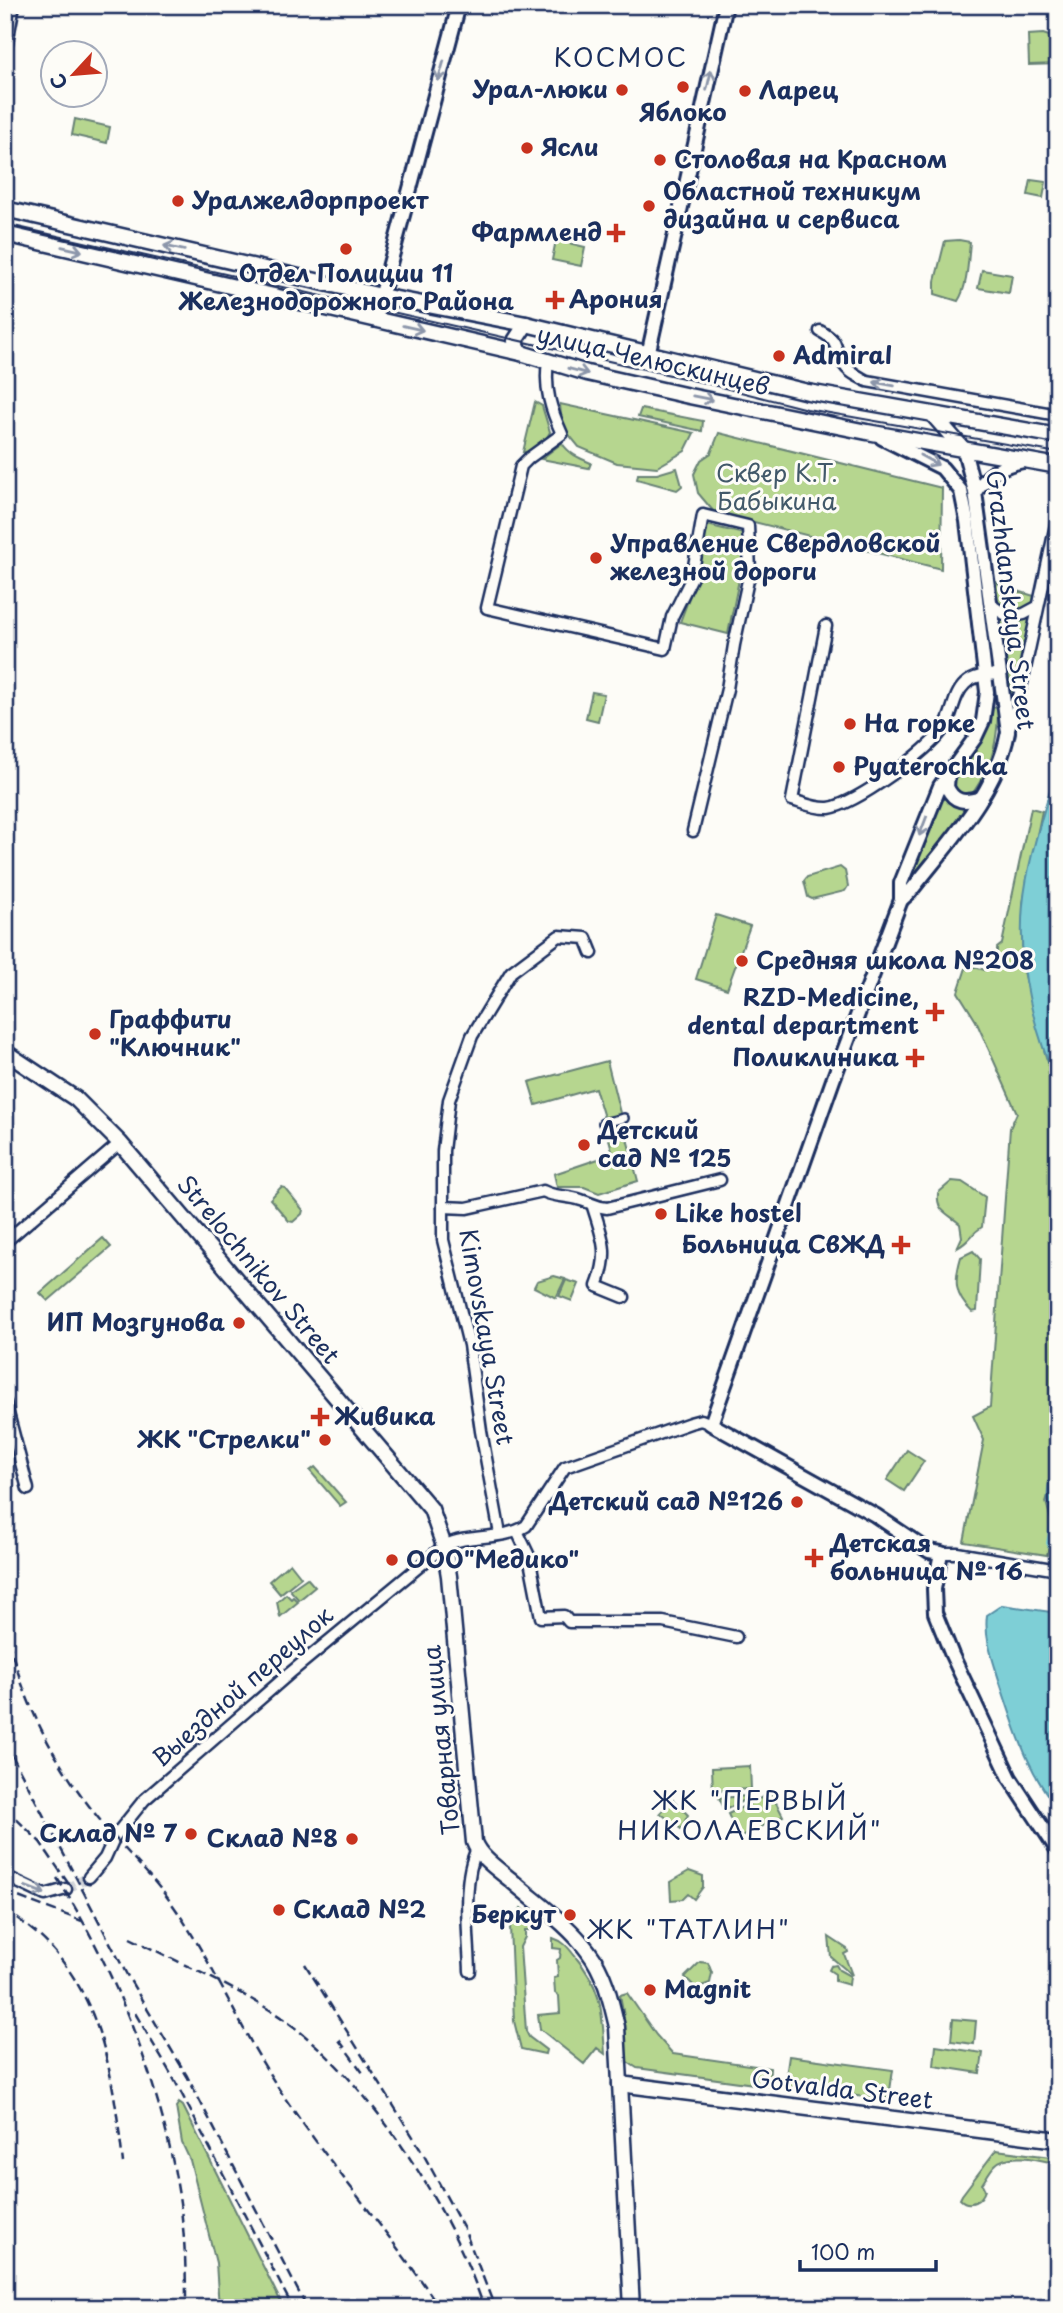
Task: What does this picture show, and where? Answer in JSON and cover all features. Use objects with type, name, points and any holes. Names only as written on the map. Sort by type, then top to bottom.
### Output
[{"type":"main road","name":"улица Челюскинцев","points":[[5,209],[381,296],[526,324],[808,392],[1058,436]]},
{"type":"main road","name":"улица Челюскинцев","points":[[5,234],[521,353],[689,396],[867,432],[1058,466]]},
{"type":"main road","points":[[521,353],[515,341],[526,324]]},
{"type":"main road","name":"Grazhdanskaya Street","points":[[934,416],[964,450]]},
{"type":"main road","name":"Strelochnikov Street","points":[[5,1052],[76,1099],[120,1143],[426,1502],[444,1546]]},
{"type":"main road","name":"Товарная улица","points":[[444,1546],[472,1835],[477,1849]]},
{"type":"main road","points":[[477,1849],[589,1952],[608,1989],[617,2027],[632,2308]]},
{"type":"main road","name":"Gotvalda Street","points":[[620,2084],[1058,2140]]},
{"type":"street","points":[[5,53],[13,5]]},
{"type":"street","points":[[375,320],[458,5]]},
{"type":"street","points":[[648,355],[726,5]]},
{"type":"street","points":[[820,331],[834,339],[843,363],[851,372],[867,380],[1058,415]]},
{"type":"street","points":[[548,362],[545,381],[548,397],[562,434],[521,467],[487,608],[665,649],[672,617],[692,578],[703,515],[748,526],[750,571],[727,689],[693,831]]},
{"type":"street","name":"Grazhdanskaya Street","points":[[711,1424],[833,1080],[901,900],[901,883],[936,794],[975,738],[983,721],[985,676],[961,491],[942,468],[867,432]]},
{"type":"street","name":"Grazhdanskaya Street","points":[[901,900],[910,892],[981,798],[999,762],[1008,732],[975,492],[964,450]]},
{"type":"street","points":[[975,492],[991,473],[1009,463],[1025,461]]},
{"type":"street","points":[[1008,732],[1017,706],[1058,515]]},
{"type":"street","points":[[988,598],[994,607],[1009,617],[1024,614],[1037,607]]},
{"type":"street","points":[[827,626],[792,800],[819,808],[830,808],[844,803],[905,765],[944,728],[966,682],[1001,674]]},
{"type":"street","points":[[948,774],[947,787],[955,799],[962,802],[981,798]]},
{"type":"street","name":"Kimovskaya Street","points":[[500,1534],[469,1345],[443,1240],[443,1151],[449,1100],[472,1036],[511,972],[559,936],[586,937],[592,954]]},
{"type":"street","points":[[603,1123],[624,1118]]},
{"type":"street","points":[[5,1242],[120,1143]]},
{"type":"street","points":[[593,1207],[607,1208],[720,1180]]},
{"type":"street","points":[[443,1207],[467,1208],[542,1191],[554,1197],[579,1199],[590,1203],[603,1239],[605,1266],[597,1286],[624,1297]]},
{"type":"street","points":[[5,1402],[28,1489]]},
{"type":"street","points":[[444,1546],[458,1539],[517,1531],[530,1522],[565,1467],[701,1420],[875,1516],[929,1551],[957,1553],[1058,1570]]},
{"type":"street","points":[[517,1531],[529,1556],[541,1617],[564,1616],[569,1622],[663,1622],[736,1637]]},
{"type":"street","name":"Выездной переулок","points":[[89,1877],[105,1858],[115,1836],[144,1800],[290,1673],[444,1546]]},
{"type":"street","points":[[941,1553],[934,1589],[935,1613],[995,1749],[1010,1778],[1058,1851]]},
{"type":"street","name":"Товарная улица","points":[[470,1971],[468,1878],[471,1860],[477,1849]]},
{"type":"street","points":[[5,1876],[45,1895],[66,1889]]},
{"type":"green space","points":[[1043,34],[1058,39],[1058,64],[1029,65],[1028,35]]},
{"type":"green space","points":[[75,119],[110,127],[107,143],[72,135]]},
{"type":"green space","points":[[1031,180],[1046,182],[1043,198],[1028,195]]},
{"type":"green space","points":[[556,240],[585,247],[581,266],[552,260]]},
{"type":"green space","points":[[945,241],[970,242],[966,280],[958,301],[935,294],[935,281]]},
{"type":"green space","points":[[982,270],[1012,275],[1009,293],[978,288]]},
{"type":"green space","points":[[535,402],[542,406],[550,432],[539,446],[532,451],[523,452]]},
{"type":"green space","points":[[560,404],[694,433],[685,451],[657,467],[617,463],[579,447],[562,426]]},
{"type":"green space","points":[[641,409],[703,421],[702,431],[638,417]]},
{"type":"green space","name":"Сквер К.Т. Бабыкина","points":[[719,433],[942,488],[941,569],[714,512],[698,493],[694,474],[701,460],[711,453]]},
{"type":"green space","points":[[562,443],[571,453],[591,463],[589,468],[541,459]]},
{"type":"green space","points":[[677,468],[682,486],[677,490],[637,479],[638,474],[657,474]]},
{"type":"green space","points":[[707,525],[748,535],[728,634],[680,622],[698,574]]},
{"type":"green space","points":[[992,577],[1001,586],[1034,596],[1033,603],[1017,610],[999,605],[994,597]]},
{"type":"green space","points":[[996,615],[1015,620],[1033,615],[1011,703]]},
{"type":"green space","points":[[592,692],[604,694],[598,721],[586,718]]},
{"type":"green space","points":[[993,707],[998,708],[997,733],[986,772],[967,759],[986,728]]},
{"type":"green space","points":[[963,762],[983,777],[973,793],[961,798],[951,789],[953,777]]},
{"type":"green space","points":[[944,790],[953,803],[969,806],[903,895]]},
{"type":"green space","points":[[1031,808],[1042,811],[1023,903],[1022,964],[1046,1057],[1058,1087],[1058,1398],[1054,1452],[1057,1466],[1046,1502],[1053,1527],[1047,1555],[964,1542],[984,1440],[973,1416],[990,1407],[1010,1128],[1017,1113],[976,1021],[958,992],[967,965],[985,970],[1002,944]]},
{"type":"green space","points":[[840,867],[845,871],[848,886],[845,891],[812,899],[808,897],[804,881],[807,877]]},
{"type":"green space","points":[[716,915],[750,926],[727,989],[696,979]]},
{"type":"green space","points":[[607,1061],[621,1117],[605,1121],[595,1088],[536,1105],[529,1082]]},
{"type":"green space","points":[[622,1119],[638,1181],[599,1193],[584,1187],[557,1187],[554,1174],[613,1154],[605,1124]]},
{"type":"green space","points":[[952,1181],[962,1182],[985,1197],[982,1227],[957,1248],[962,1237],[960,1224],[944,1212],[938,1199],[938,1193]]},
{"type":"green space","points":[[281,1187],[285,1188],[303,1210],[293,1222],[289,1221],[270,1199]]},
{"type":"green space","points":[[103,1238],[111,1247],[48,1301],[40,1293]]},
{"type":"green space","points":[[973,1251],[980,1259],[977,1311],[972,1312],[959,1293],[957,1273],[961,1257]]},
{"type":"green space","points":[[554,1276],[565,1279],[556,1298],[534,1287],[537,1281]]},
{"type":"green space","points":[[566,1280],[579,1284],[572,1301],[559,1296]]},
{"type":"green space","points":[[907,1450],[924,1461],[904,1491],[887,1480]]},
{"type":"green space","points":[[315,1467],[346,1502],[340,1506],[310,1471]]},
{"type":"green space","points":[[290,1563],[301,1577],[280,1594],[269,1581]]},
{"type":"green space","points":[[307,1578],[315,1587],[299,1600],[290,1590]]},
{"type":"green space","points":[[286,1594],[298,1602],[280,1617],[277,1602]]},
{"type":"green space","points":[[750,1766],[751,1789],[713,1791],[712,1768]]},
{"type":"green space","points":[[771,1793],[783,1816],[739,1838],[728,1814]]},
{"type":"green space","points":[[719,1798],[749,1798],[725,1810]]},
{"type":"green space","points":[[673,1800],[688,1815],[681,1829],[660,1813]]},
{"type":"green space","points":[[689,1871],[703,1876],[703,1887],[694,1899],[688,1894],[683,1899],[671,1900],[670,1882]]},
{"type":"green space","points":[[521,1908],[539,1925],[537,1930],[525,1930],[520,1947],[526,2031],[529,2037],[546,2050],[545,2054],[521,2049],[514,2021],[510,1926]]},
{"type":"green space","points":[[829,1937],[847,1949],[848,1952],[844,1954],[852,1975],[831,1957]]},
{"type":"green space","points":[[553,1938],[570,1949],[584,1967],[599,2002],[605,2054],[597,2048],[584,2064],[540,2029],[538,2015],[560,2013],[554,1978],[558,1977],[557,1960],[560,1958],[561,1949],[553,1948]]},
{"type":"green space","points":[[700,1962],[708,1963],[712,1973],[710,1983],[696,1988],[685,1977]]},
{"type":"green space","points":[[836,1965],[850,1976],[849,1985],[835,1981],[835,1974],[829,1970]]},
{"type":"green space","points":[[627,1993],[656,2035],[673,2054],[770,2068],[769,2086],[637,2068],[626,2061],[620,1995]]},
{"type":"green space","points":[[953,2019],[976,2021],[974,2044],[951,2041]]},
{"type":"green space","points":[[936,2046],[983,2053],[980,2073],[934,2066]]},
{"type":"green space","points":[[789,2056],[893,2070],[889,2097],[881,2099],[793,2088],[785,2083]]},
{"type":"green space","points":[[179,2103],[183,2106],[284,2308],[219,2308],[216,2263],[190,2160],[182,2143],[176,2107]]},
{"type":"green space","points":[[996,2150],[1058,2158],[1058,2164],[1043,2160],[1008,2158],[993,2167],[982,2184],[985,2190],[981,2197],[975,2202],[964,2202],[960,2199],[962,2195]]},
{"type":"water","points":[[1058,748],[1058,1087],[1029,998],[1022,929],[1027,876]]},
{"type":"water","points":[[1058,1398],[1057,1528],[1051,1513],[1048,1489],[1057,1466],[1054,1452]]},
{"type":"water","points":[[1002,1605],[1058,1613],[1058,1809],[1038,1780],[1023,1749],[992,1657],[987,1615]]},
{"type":"waterway","points":[[1054,1543],[1058,1523]]},
{"type":"tunnel","points":[[66,1889],[89,1877]]},
{"type":"tram line","points":[[5,224],[701,382],[807,409],[1058,453]]},
{"type":"railway","points":[[5,1625],[31,1707],[71,1780],[105,1826],[177,1911],[283,2095],[440,2308]]},
{"type":"railway","points":[[5,1742],[127,1975],[187,2076],[307,2308]]},
{"type":"railway","points":[[5,1808],[40,1842],[70,1886]]},
{"type":"railway","points":[[57,1878],[99,1951],[117,1990],[134,2031],[161,2113],[181,2210],[186,2308]]},
{"type":"railway","points":[[5,1892],[82,1921]]},
{"type":"railway","points":[[5,1909],[49,1945],[72,1974],[85,1999],[105,2051],[116,2106],[123,2163]]},
{"type":"railway","points":[[130,1938],[273,2012],[307,2037],[340,2069],[371,2105],[427,2185],[450,2227],[484,2308]]},
{"type":"railway","points":[[305,1964],[420,2148],[465,2231],[495,2308]]},
{"type":"railway","points":[[135,2013],[175,2081],[293,2308]]},
{"type":"railway","points":[[339,2040],[363,2073]]},
{"type":"place","name":"Яблоко","points":[[683,87]]},
{"type":"place","name":"Урал-люки","points":[[622,90]]},
{"type":"place","name":"Ларец","points":[[745,91]]},
{"type":"place","name":"Ясли","points":[[527,148]]},
{"type":"place","name":"Столовая на Красном","points":[[660,160]]},
{"type":"place","name":"Уралжелдорпроект","points":[[178,201]]},
{"type":"place","name":"Областной техникум дизайна и сервиса","points":[[649,206]]},
{"type":"place","name":"Фармленд","points":[[616,233]]},
{"type":"place","name":"Отдел Полиции 11 Железнодорожного Района","points":[[346,249]]},
{"type":"place","name":"Арония","points":[[555,300]]},
{"type":"place","name":"Admiral","points":[[779,356]]},
{"type":"place","name":"Управление Свердловской железной дороги","points":[[596,558]]},
{"type":"place","name":"На горке","points":[[850,724]]},
{"type":"place","name":"Pyaterochka","points":[[839,767]]},
{"type":"place","name":"Средняя школа №208","points":[[742,961]]},
{"type":"place","name":"RZD-Medicine, dental department","points":[[935,1012]]},
{"type":"place","name":"Граффити \"Ключник\"","points":[[95,1034]]},
{"type":"place","name":"Поликлиника","points":[[915,1058]]},
{"type":"place","name":"Детский сад № 125","points":[[584,1145]]},
{"type":"place","name":"Like hostel","points":[[661,1214]]},
{"type":"place","name":"Больница СвЖД","points":[[901,1245]]},
{"type":"place","name":"ИП Мозгунова","points":[[239,1323]]},
{"type":"place","name":"Живика","points":[[320,1417]]},
{"type":"place","name":"ЖК \"Стрелки\"","points":[[325,1440]]},
{"type":"place","name":"Детский сад №126","points":[[797,1502]]},
{"type":"place","name":"Детская больница № 16","points":[[814,1558]]},
{"type":"place","name":"ООО\"Медико\"","points":[[392,1560]]},
{"type":"place","name":"Склад № 7","points":[[191,1834]]},
{"type":"place","name":"Склад №8","points":[[352,1839]]},
{"type":"place","name":"Склад №2","points":[[279,1910]]},
{"type":"place","name":"Беркут","points":[[570,1915]]},
{"type":"place","name":"Magnit","points":[[650,1990]]},
{"type":"district","name":"КОСМОС","points":[[621,58]]},
{"type":"district","name":"ЖК \"ПЕРВЫЙ НИКОЛАЕВСКИЙ\"","points":[[750,1816]]},
{"type":"district","name":"ЖК \"ТАТЛИН\"","points":[[689,1930]]}]
